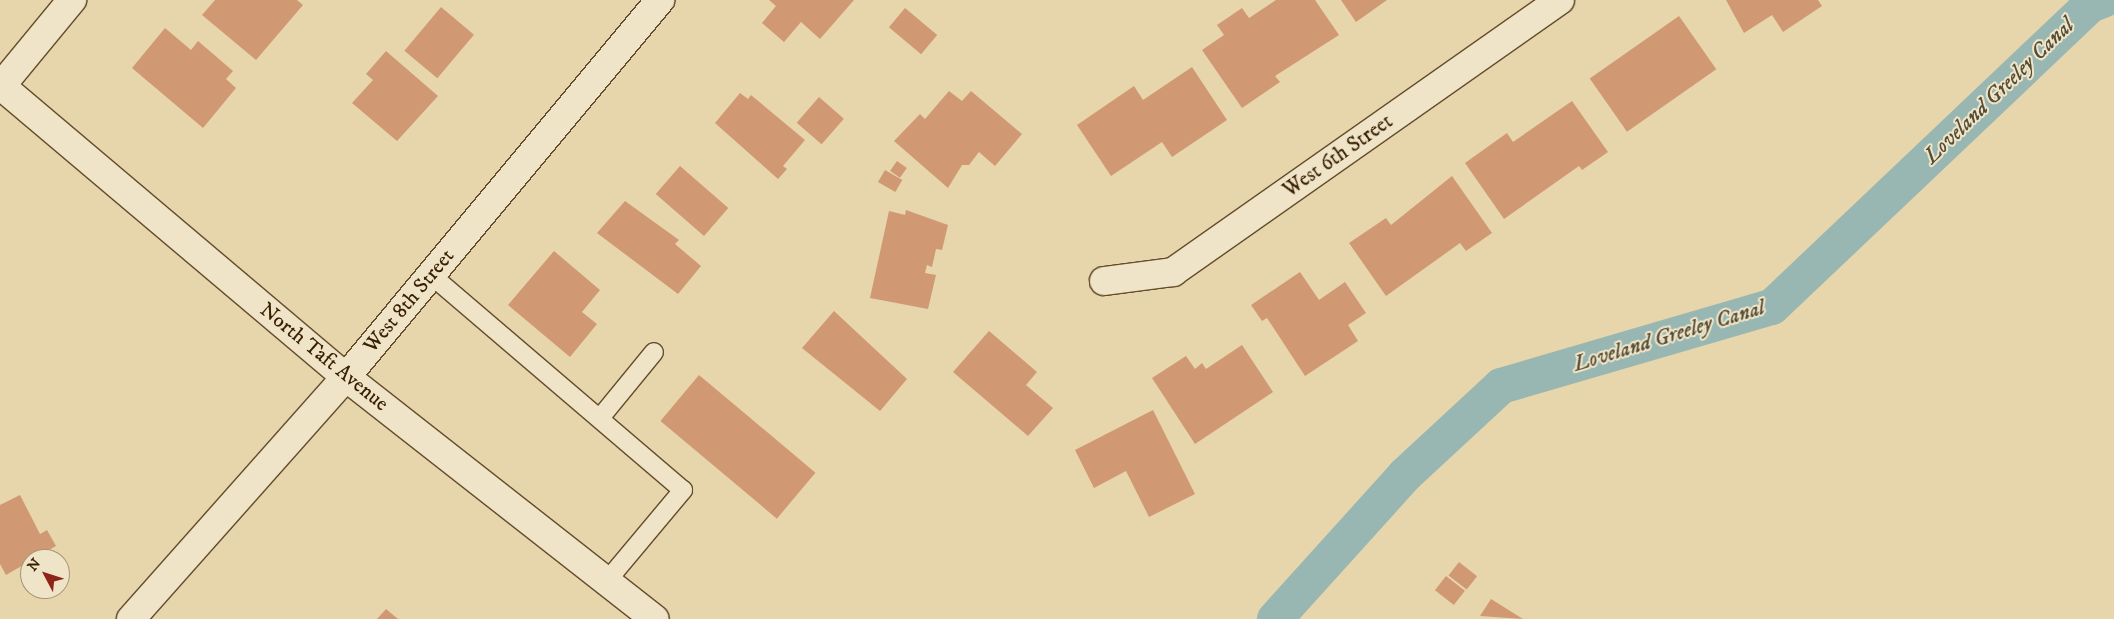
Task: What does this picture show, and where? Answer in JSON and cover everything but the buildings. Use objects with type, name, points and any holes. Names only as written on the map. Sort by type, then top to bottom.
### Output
[{"type":"street","points":[[1,86],[72,0]]},
{"type":"street","name":"West 8th Street","points":[[131,619],[346,376],[660,0]]},
{"type":"street","name":"West 6th Street","points":[[1104,281],[1173,272],[1560,0]]},
{"type":"street","name":"North Taft Avenue","points":[[1,86],[346,376],[655,619]]},
{"type":"lane","points":[[431,274],[683,490],[607,581]]},
{"type":"lane","points":[[600,418],[654,352]]},
{"type":"waterway","name":"Loveland Greeley Canal","points":[[1275,619],[1405,475],[1501,386],[1772,307],[2090,5],[2103,0]]}]
